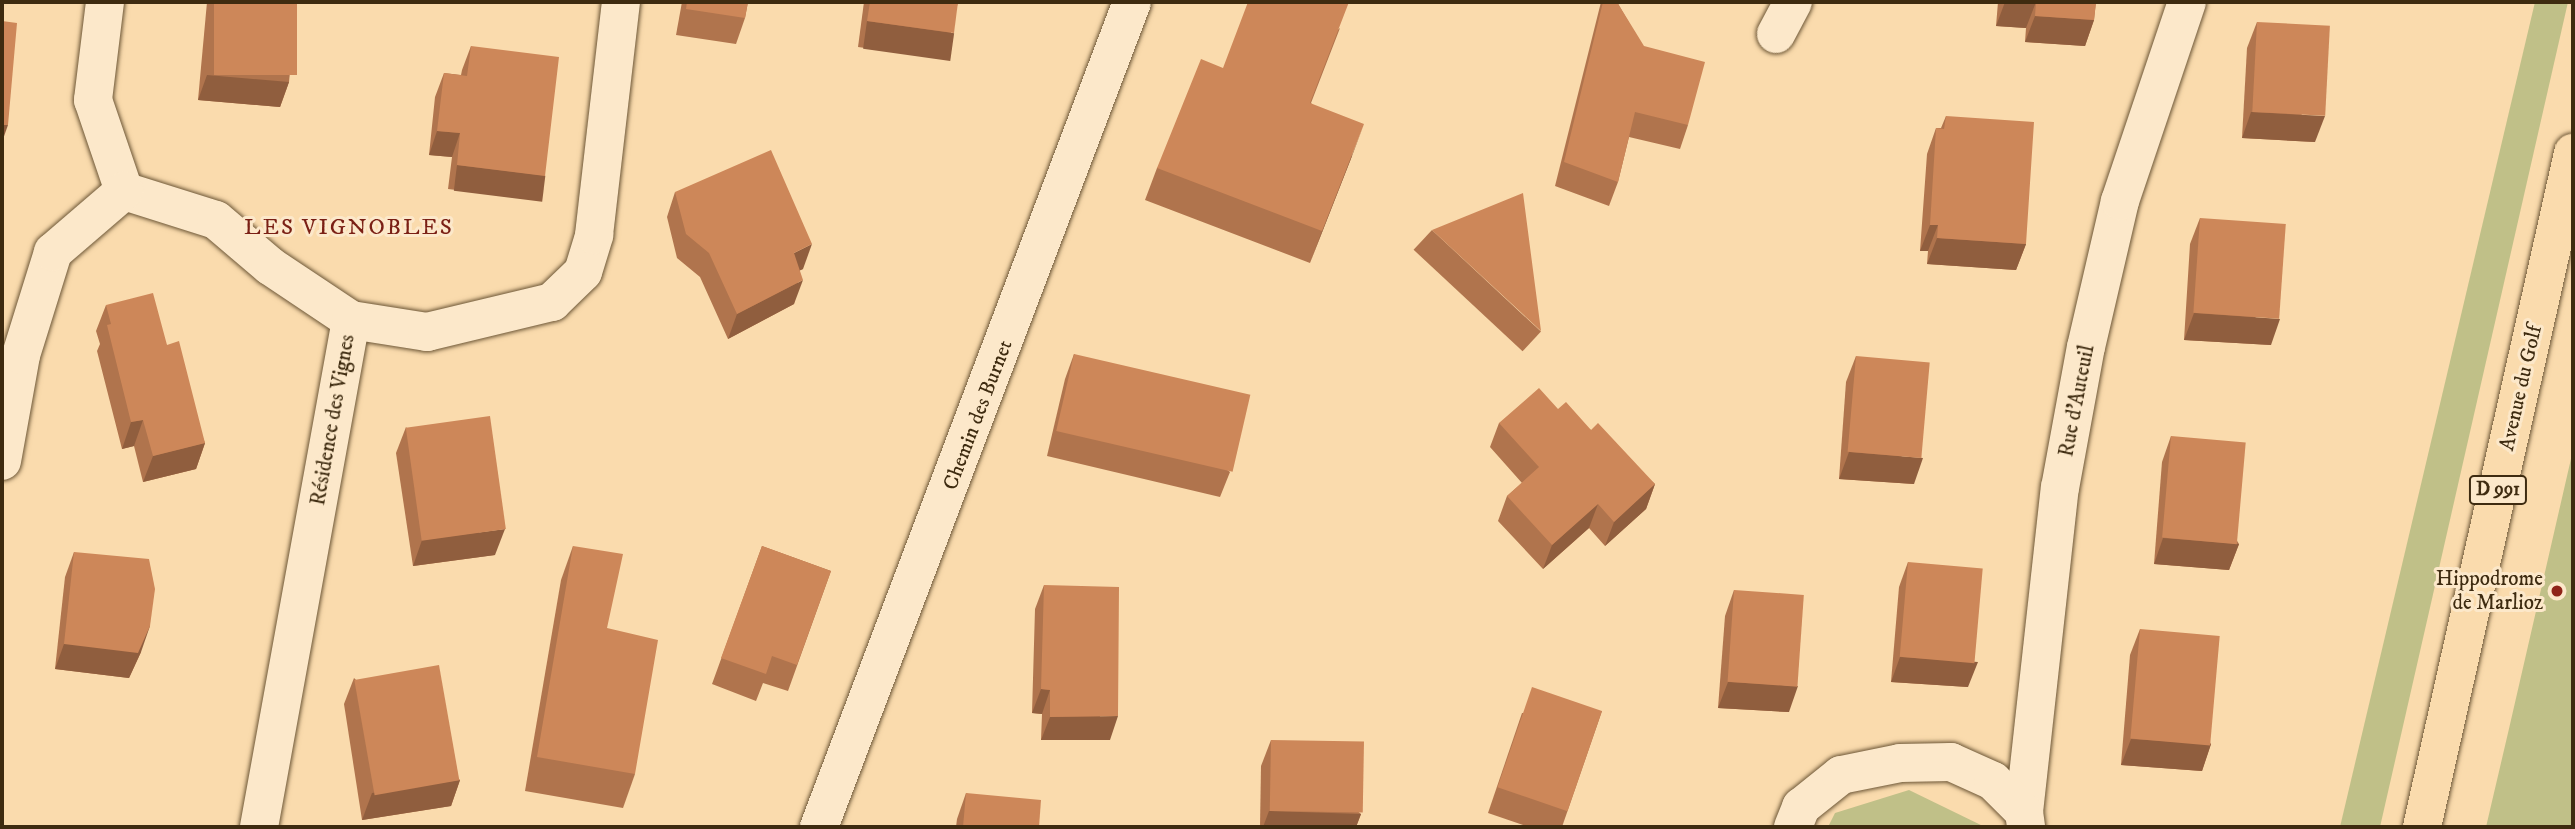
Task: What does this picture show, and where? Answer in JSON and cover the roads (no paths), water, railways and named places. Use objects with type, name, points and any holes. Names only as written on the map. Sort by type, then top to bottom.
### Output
[{"type":"main road","name":"Avenue du Golf","points":[[2422,827],[2573,153]]},
{"type":"street","points":[[105,2],[93,100],[124,191]]},
{"type":"street","name":"Résidence des Vignes","points":[[259,827],[351,320],[427,332],[552,302],[583,272],[594,235],[621,2]]},
{"type":"street","name":"Chemin des Burnet","points":[[819,827],[1132,2]]},
{"type":"street","name":"Rue d'Auteuil","points":[[2025,820],[2060,488],[2087,347],[2120,201],[2187,2]]},
{"type":"street","points":[[124,191],[216,220],[270,266],[351,320]]},
{"type":"street","points":[[2,461],[21,355],[52,252],[124,191]]},
{"type":"street","points":[[1793,827],[1801,807],[1842,775],[1900,763],[1951,762],[1993,781],[2025,820]]},
{"type":"place","name":"Hippodrome de Marlioz","points":[[2557,591]]},
{"type":"district","name":"LES VIGNOBLES","points":[[349,228]]}]
